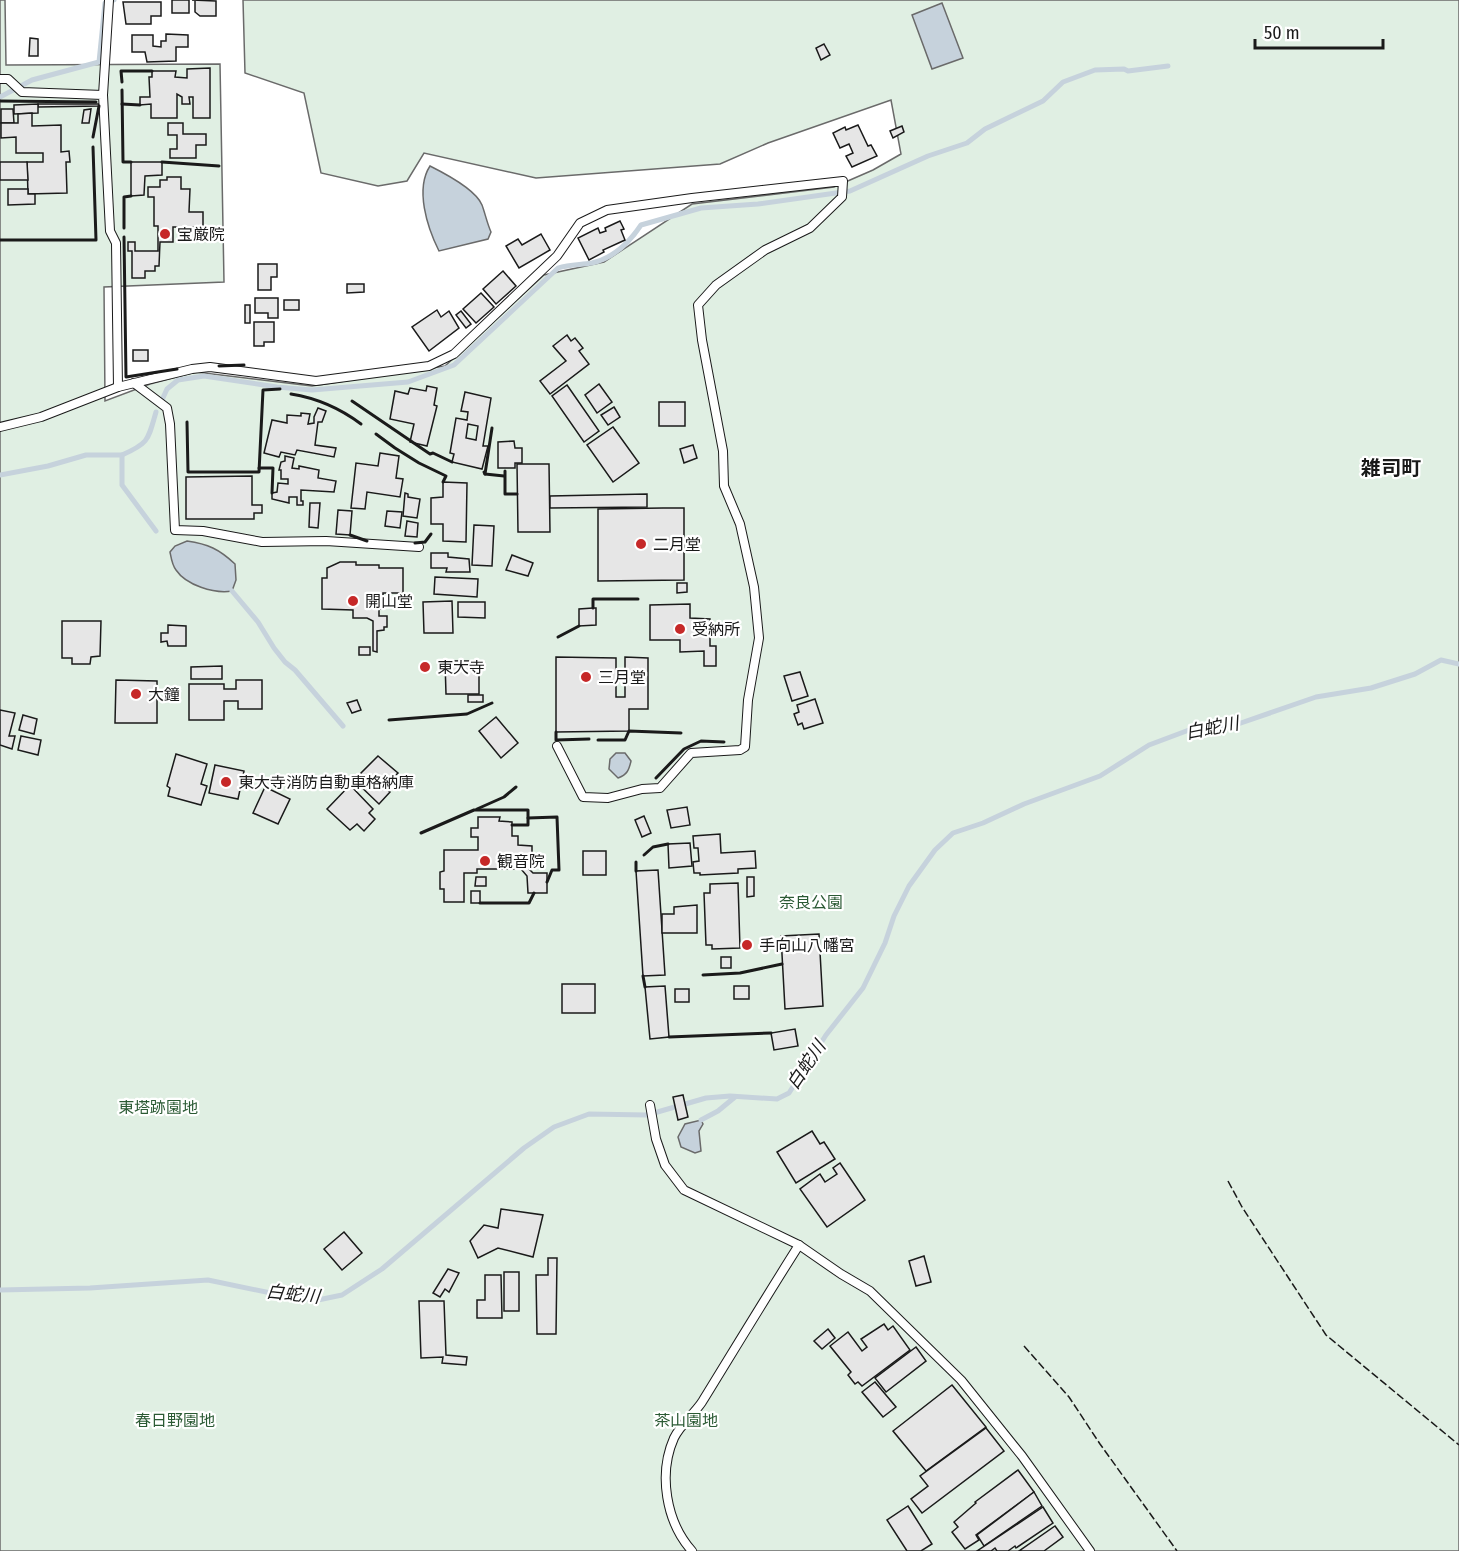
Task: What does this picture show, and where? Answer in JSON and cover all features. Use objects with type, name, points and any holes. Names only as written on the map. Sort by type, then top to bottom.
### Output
[{"type":"lane","points":[[109,0],[103,95],[110,231],[117,243],[118,387]]},
{"type":"lane","points":[[0,78],[8,79],[22,92],[103,95]]},
{"type":"lane","points":[[0,427],[41,417],[118,387],[192,369],[210,367],[316,381],[429,366],[454,354],[557,256],[580,223],[607,210],[843,181],[842,193],[810,228],[765,250],[716,285],[698,305],[702,340],[723,451],[724,486],[740,524],[754,587],[759,638],[748,700],[745,747],[740,750],[692,753],[660,788],[642,789],[608,798],[583,797],[557,746]]},
{"type":"lane","points":[[134,383],[166,408],[171,424],[175,530],[203,531],[261,542],[326,541],[419,547]]},
{"type":"lane","points":[[651,1105],[656,1139],[665,1165],[684,1190],[800,1245],[870,1291],[954,1371],[1022,1456],[1090,1551]]},
{"type":"lane","points":[[692,1551],[681,1539],[667,1498],[666,1466],[674,1437],[700,1405],[800,1245]]},
{"type":"green space","name":"奈良公園","points":[[0,0],[5,0],[6,65],[220,64],[224,282],[104,287],[105,401],[150,384],[196,372],[312,386],[445,366],[544,275],[604,262],[692,204],[834,187],[873,170],[901,154],[891,100],[768,143],[720,164],[536,178],[424,153],[407,181],[378,186],[321,173],[304,93],[245,73],[243,0],[1459,0],[1459,1551],[0,1551]]},
{"type":"shaded area","points":[[942,3],[963,58],[932,69],[912,15]]},
{"type":"shaded area","points":[[430,166],[459,182],[479,199],[491,232],[488,239],[439,251],[430,231],[424,208],[423,186]]},
{"type":"shaded area","points":[[187,541],[213,548],[235,564],[236,580],[232,591],[217,591],[193,584],[176,570],[170,552],[175,546]]},
{"type":"shaded area","points":[[616,753],[625,753],[631,761],[627,772],[618,778],[609,769],[610,759]]},
{"type":"shaded area","points":[[701,1120],[703,1124],[699,1131],[701,1151],[695,1153],[681,1147],[678,1137],[685,1124]]},
{"type":"building","points":[[172,0],[189,0],[189,13],[172,13]]},
{"type":"building","points":[[195,0],[216,1],[216,16],[200,16],[195,12]]},
{"type":"building","points":[[123,2],[161,2],[161,16],[151,16],[151,24],[126,24]]},
{"type":"building","points":[[166,34],[188,35],[188,47],[176,47],[176,61],[147,62],[145,52],[132,52],[132,35],[153,35],[153,46],[161,47],[161,41],[166,41]]},
{"type":"building","points":[[30,38],[38,39],[38,56],[29,56]]},
{"type":"building","points":[[824,44],[830,55],[821,60],[816,48]]},
{"type":"building","points":[[210,68],[210,118],[193,118],[193,97],[189,97],[190,104],[182,104],[182,97],[177,94],[177,118],[151,118],[151,104],[140,105],[140,97],[150,97],[149,77],[152,77],[152,71],[176,71],[175,77],[187,78],[187,69]]},
{"type":"building","points":[[38,104],[99,104],[99,106],[38,107]]},
{"type":"building","points":[[38,104],[38,113],[14,114],[14,105]]},
{"type":"building","points":[[1,109],[13,109],[14,123],[1,123]]},
{"type":"building","points":[[91,109],[89,123],[82,123],[84,110]]},
{"type":"building","points":[[32,113],[32,126],[61,125],[61,152],[69,151],[70,162],[66,162],[67,193],[28,194],[27,162],[43,162],[43,153],[16,153],[16,137],[1,138],[1,123],[18,123],[18,114]]},
{"type":"building","points":[[168,123],[183,123],[183,134],[206,134],[206,145],[196,145],[196,158],[170,158],[170,149],[177,149],[177,135],[168,135]]},
{"type":"building","points":[[858,125],[868,146],[871,145],[877,156],[852,167],[846,156],[853,153],[849,144],[840,148],[833,133],[845,127],[846,130]]},
{"type":"building","points":[[902,126],[904,132],[893,138],[890,131]]},
{"type":"building","points":[[0,162],[27,162],[28,180],[0,180]]},
{"type":"building","points":[[131,162],[162,162],[162,175],[145,176],[144,195],[131,196]]},
{"type":"building","name":"宝厳院","points":[[167,177],[181,177],[181,189],[190,189],[189,212],[203,212],[203,227],[173,227],[173,242],[160,242],[159,266],[155,266],[155,271],[145,271],[145,278],[132,278],[132,251],[128,251],[128,242],[135,242],[135,251],[158,251],[158,226],[154,226],[154,197],[148,197],[148,187],[160,187],[160,180],[167,180]]},
{"type":"building","points":[[8,189],[28,189],[28,194],[35,194],[35,204],[8,205]]},
{"type":"building","points":[[620,221],[624,229],[621,230],[625,240],[603,250],[604,252],[589,260],[578,238],[598,228],[600,233],[606,231],[605,228]]},
{"type":"building","points":[[541,234],[550,250],[519,268],[506,246],[518,239],[522,245]]},
{"type":"building","points":[[258,264],[277,264],[277,277],[271,277],[271,290],[258,290]]},
{"type":"building","points":[[503,271],[516,286],[496,304],[483,289]]},
{"type":"building","points":[[347,284],[364,284],[364,292],[347,293]]},
{"type":"building","points":[[481,293],[494,307],[476,323],[463,309]]},
{"type":"building","points":[[255,298],[278,298],[278,318],[268,318],[268,313],[255,313]]},
{"type":"building","points":[[284,300],[299,300],[299,310],[284,310]]},
{"type":"building","points":[[245,305],[250,305],[250,323],[245,323]]},
{"type":"building","points":[[437,310],[441,317],[449,311],[459,328],[429,351],[412,327]]},
{"type":"building","points":[[461,311],[471,324],[466,328],[456,315]]},
{"type":"building","points":[[254,322],[274,322],[274,342],[264,342],[264,346],[254,346]]},
{"type":"building","points":[[567,335],[571,341],[575,338],[583,348],[579,351],[589,364],[550,394],[540,381],[566,361],[553,346]]},
{"type":"building","points":[[133,350],[148,350],[148,361],[133,361]]},
{"type":"building","points":[[599,384],[612,402],[597,413],[585,395]]},
{"type":"building","points":[[567,385],[599,431],[584,442],[552,396]]},
{"type":"building","points":[[427,386],[437,388],[434,405],[437,406],[427,446],[410,442],[414,424],[390,419],[395,391],[408,394],[410,388],[426,391]]},
{"type":"building","points":[[465,392],[491,398],[483,446],[488,446],[482,469],[452,462],[454,454],[450,453],[456,418],[467,420],[468,412],[461,411]],"holes":[[[468,424],[478,426],[476,440],[466,438]]]},
{"type":"building","points":[[659,402],[685,402],[685,426],[659,426]]},
{"type":"building","points":[[614,407],[620,417],[608,425],[601,415]]},
{"type":"building","points":[[318,408],[326,411],[322,422],[318,422],[315,445],[336,448],[334,457],[297,450],[295,455],[281,452],[279,457],[264,453],[272,420],[287,423],[287,415],[301,416],[301,413],[310,414],[308,424],[314,423]]},
{"type":"building","points":[[613,427],[639,463],[613,482],[587,445]]},
{"type":"building","points":[[514,441],[515,448],[522,448],[522,463],[515,463],[515,468],[498,468],[498,442]]},
{"type":"building","points":[[693,445],[697,458],[684,463],[680,449]]},
{"type":"building","points":[[380,453],[399,456],[396,478],[403,479],[400,497],[367,492],[365,509],[351,508],[356,463],[378,466]]},
{"type":"building","points":[[285,456],[294,458],[292,468],[299,469],[299,466],[319,470],[318,478],[336,481],[334,492],[301,490],[303,505],[297,505],[297,497],[289,497],[289,503],[272,499],[272,493],[277,492],[278,483],[288,484],[288,479],[281,479],[281,470],[279,470],[281,462],[285,461]]},
{"type":"building","points":[[517,464],[549,464],[550,532],[518,532]]},
{"type":"building","points":[[252,476],[252,505],[262,505],[262,513],[254,513],[254,519],[186,519],[186,477]]},
{"type":"building","points":[[443,482],[467,483],[466,542],[443,541],[443,524],[431,524],[431,498],[443,497]]},
{"type":"building","points":[[405,493],[408,497],[420,499],[417,518],[403,516]]},
{"type":"building","points":[[647,494],[647,507],[550,508],[550,496]]},
{"type":"building","points":[[310,503],[320,503],[318,528],[309,527]]},
{"type":"building","name":"二月堂","points":[[684,508],[684,580],[598,581],[598,509]]},
{"type":"building","points":[[338,510],[352,511],[350,535],[336,534]]},
{"type":"building","points":[[387,511],[402,512],[400,528],[385,526]]},
{"type":"building","points":[[407,521],[418,523],[417,537],[405,536]]},
{"type":"building","points":[[474,525],[494,526],[492,566],[472,565]]},
{"type":"building","points":[[431,553],[448,553],[448,557],[469,559],[470,572],[446,572],[447,568],[431,568]]},
{"type":"building","points":[[512,555],[533,563],[528,576],[506,570]]},
{"type":"building","name":"開山堂","points":[[340,562],[379,565],[379,568],[403,568],[403,593],[383,593],[383,609],[379,609],[379,616],[387,616],[387,627],[377,631],[377,652],[373,651],[373,621],[367,618],[353,618],[353,610],[322,609],[322,578],[327,578],[327,568]]},
{"type":"building","points":[[435,577],[478,579],[477,597],[434,594]]},
{"type":"building","points":[[677,583],[687,583],[687,592],[677,593]]},
{"type":"building","points":[[452,601],[453,633],[424,633],[423,602]]},
{"type":"building","points":[[458,602],[485,602],[485,618],[458,617]]},
{"type":"building","name":"受納所","points":[[690,604],[690,618],[710,619],[710,646],[716,646],[716,666],[704,666],[704,651],[680,652],[680,640],[650,640],[650,605]]},
{"type":"building","points":[[596,608],[596,625],[579,626],[579,609]]},
{"type":"building","points":[[62,621],[101,621],[100,656],[91,657],[90,664],[72,664],[72,658],[62,658]]},
{"type":"building","points":[[168,625],[186,626],[186,646],[168,646],[167,641],[161,642],[161,633],[168,633]]},
{"type":"building","points":[[359,647],[370,647],[370,655],[359,655]]},
{"type":"building","name":"三月堂","points":[[556,657],[616,658],[616,697],[625,697],[625,657],[648,658],[648,709],[629,709],[629,731],[556,732]]},
{"type":"building","points":[[445,661],[479,661],[479,694],[446,694]]},
{"type":"building","points":[[222,666],[222,679],[191,679],[191,667]]},
{"type":"building","points":[[800,672],[808,696],[792,701],[784,676]]},
{"type":"building","name":"大鐘","points":[[116,680],[157,681],[157,723],[115,723]]},
{"type":"building","points":[[236,680],[262,680],[262,709],[238,709],[238,701],[224,701],[224,720],[189,720],[189,684],[224,684],[224,689],[236,689]]},
{"type":"building","points":[[468,695],[483,695],[483,702],[468,702]]},
{"type":"building","points":[[815,699],[823,723],[804,729],[802,723],[798,725],[794,714],[799,712],[797,705]]},
{"type":"building","points":[[357,700],[361,710],[352,713],[347,703]]},
{"type":"building","points":[[0,710],[15,713],[9,736],[15,736],[12,749],[0,745]]},
{"type":"building","points":[[23,715],[37,719],[34,734],[19,730]]},
{"type":"building","points":[[496,717],[518,743],[501,758],[479,731]]},
{"type":"building","points":[[21,736],[41,740],[38,755],[18,750]]},
{"type":"building","points":[[176,754],[207,764],[201,784],[207,786],[201,805],[168,796],[170,788],[167,786]]},
{"type":"building","points":[[378,756],[398,773],[384,786],[390,792],[379,804],[354,780]]},
{"type":"building","name":"東大寺消防自動車格納庫","points":[[215,765],[244,771],[238,799],[209,793]]},
{"type":"building","points":[[350,785],[373,809],[369,813],[375,819],[364,831],[357,824],[350,830],[327,809]]},
{"type":"building","points":[[265,787],[290,799],[278,824],[253,813]]},
{"type":"building","points":[[687,807],[690,825],[671,828],[667,810]]},
{"type":"building","points":[[644,816],[651,833],[642,837],[635,820]]},
{"type":"building","name":"観音院","points":[[478,817],[500,817],[499,821],[512,822],[512,836],[518,836],[518,845],[532,846],[532,856],[526,855],[526,866],[533,873],[547,873],[547,893],[528,893],[527,876],[521,869],[477,869],[477,873],[464,873],[464,902],[444,902],[444,889],[440,889],[440,872],[444,871],[444,850],[478,850],[478,837],[471,837],[471,828],[478,828]]},
{"type":"building","points":[[720,834],[721,853],[755,851],[756,868],[738,869],[738,873],[700,875],[700,873],[694,873],[693,862],[699,861],[698,848],[694,848],[693,836]]},
{"type":"building","points":[[690,843],[692,866],[669,868],[668,844]]},
{"type":"building","points":[[583,851],[606,851],[606,875],[583,875]]},
{"type":"building","points":[[658,870],[665,975],[643,976],[636,871]]},
{"type":"building","points":[[476,877],[486,877],[486,886],[475,886]]},
{"type":"building","points":[[747,877],[754,877],[754,896],[747,897]]},
{"type":"building","points":[[738,883],[740,948],[712,949],[712,945],[706,945],[704,893],[710,893],[710,884]]},
{"type":"building","points":[[471,891],[480,891],[480,903],[471,903]]},
{"type":"building","points":[[697,905],[697,933],[662,933],[662,914],[674,914],[674,907]]},
{"type":"building","points":[[819,934],[823,1006],[785,1009],[781,936]]},
{"type":"building","points":[[721,957],[731,957],[731,968],[721,968]]},
{"type":"building","points":[[562,984],[595,984],[595,1013],[562,1013]]},
{"type":"building","points":[[665,986],[669,1037],[650,1039],[645,987]]},
{"type":"building","points":[[734,986],[749,986],[749,999],[734,999]]},
{"type":"building","points":[[675,989],[689,989],[689,1002],[675,1002]]},
{"type":"building","points":[[795,1029],[798,1046],[774,1050],[771,1033]]},
{"type":"building","points":[[683,1095],[688,1117],[678,1120],[673,1097]]},
{"type":"building","points":[[812,1131],[820,1144],[824,1142],[835,1159],[796,1183],[777,1152]]},
{"type":"building","points":[[840,1163],[865,1200],[827,1227],[800,1189],[820,1174],[825,1182],[837,1174],[833,1168]]},
{"type":"building","points":[[501,1209],[543,1215],[533,1257],[498,1248],[478,1258],[470,1241],[484,1225],[498,1228]]},
{"type":"building","points":[[344,1232],[362,1253],[342,1270],[324,1249]]},
{"type":"building","points":[[924,1256],[931,1282],[916,1286],[909,1261]]},
{"type":"building","points":[[548,1258],[557,1258],[556,1334],[537,1334],[536,1275],[548,1275]]},
{"type":"building","points":[[448,1269],[459,1273],[449,1292],[445,1289],[440,1297],[433,1293]]},
{"type":"building","points":[[504,1272],[519,1272],[519,1311],[504,1311]]},
{"type":"building","points":[[485,1275],[501,1275],[502,1318],[477,1318],[477,1300],[485,1300]]},
{"type":"building","points":[[419,1301],[444,1301],[446,1355],[467,1357],[466,1365],[442,1363],[443,1357],[421,1358]]},
{"type":"building","points":[[884,1324],[888,1330],[893,1326],[910,1350],[862,1386],[858,1382],[855,1384],[848,1375],[851,1372],[830,1346],[848,1332],[862,1351],[867,1347],[861,1339]]},
{"type":"building","points":[[828,1329],[835,1338],[822,1349],[814,1341]]},
{"type":"building","points":[[916,1347],[926,1361],[886,1392],[875,1378]]},
{"type":"building","points":[[875,1382],[896,1407],[883,1417],[862,1392]]},
{"type":"building","points":[[952,1385],[986,1427],[926,1471],[893,1431]]},
{"type":"building","points":[[986,1428],[1004,1451],[922,1513],[911,1499],[928,1486],[920,1476]]},
{"type":"building","points":[[1018,1470],[1034,1492],[976,1535],[979,1540],[965,1549],[952,1532],[958,1527],[954,1522],[975,1502]]},
{"type":"building","points":[[1034,1492],[1042,1506],[984,1546],[977,1535]]},
{"type":"building","points":[[908,1506],[932,1544],[921,1551],[907,1551],[887,1520]]},
{"type":"building","points":[[1043,1507],[1053,1523],[1016,1548],[1015,1546],[1008,1551],[997,1551],[995,1548],[991,1551],[977,1551]]},
{"type":"building","points":[[1055,1526],[1063,1537],[1044,1551],[1019,1551]]},
{"type":"waterway","points":[[0,97],[32,80],[99,62],[105,3],[114,0]]},
{"type":"waterway","points":[[162,400],[167,389],[178,380],[204,376],[312,390],[408,382],[454,365],[558,268],[592,263],[614,254],[626,244],[641,225],[701,208],[758,204],[850,191],[928,156],[967,143],[985,129],[1043,101],[1063,82],[1095,70],[1124,69],[1128,71],[1168,66]]},
{"type":"waterway","points":[[122,455],[143,444],[149,435],[156,412]]},
{"type":"waterway","points":[[0,475],[48,466],[86,455],[122,455],[122,485],[156,531]]},
{"type":"waterway","points":[[232,591],[258,622],[285,662],[295,670],[343,726]]},
{"type":"waterway","name":"白蛇川","points":[[0,1290],[90,1288],[208,1280],[295,1298],[318,1300],[342,1295],[382,1269],[524,1148],[554,1127],[589,1114],[647,1115],[706,1098],[730,1096],[777,1099],[789,1093],[826,1035],[863,988],[909,886],[935,850],[953,833],[1100,776],[1149,745],[1189,730],[1238,724],[1316,697],[1371,688],[1415,674],[1441,660],[1459,664]]},
{"type":"waterway","points":[[701,1120],[718,1111],[735,1097]]},
{"type":"fence","points":[[1228,1181],[1242,1207],[1326,1335],[1459,1445]]},
{"type":"fence","points":[[1024,1346],[1069,1397],[1177,1551]]},
{"type":"wall","points":[[122,82],[121,71],[152,71]]},
{"type":"wall","points":[[122,90],[123,162],[131,162]]},
{"type":"wall","points":[[0,101],[96,102]]},
{"type":"wall","points":[[122,104],[140,105]]},
{"type":"wall","points":[[93,137],[99,106]]},
{"type":"wall","points":[[0,240],[96,240],[93,147]]},
{"type":"wall","points":[[162,162],[219,166]]},
{"type":"wall","points":[[124,228],[124,197],[131,196]]},
{"type":"wall","points":[[124,237],[126,377],[177,369]]},
{"type":"wall","points":[[219,366],[244,365]]},
{"type":"wall","points":[[187,422],[188,472],[259,472],[263,390],[280,389]]},
{"type":"wall","points":[[291,394],[328,405],[361,424]]},
{"type":"wall","points":[[352,401],[430,454],[433,453],[452,462]]},
{"type":"wall","points":[[485,474],[492,428]]},
{"type":"wall","points":[[376,434],[419,463],[446,476],[443,482]]},
{"type":"wall","points":[[259,468],[273,468],[272,493]]},
{"type":"wall","points":[[505,471],[505,494],[517,494]]},
{"type":"wall","points":[[484,472],[504,476]]},
{"type":"wall","points":[[415,543],[425,542],[431,534]]},
{"type":"wall","points":[[350,535],[367,541]]},
{"type":"wall","points":[[593,608],[593,599],[638,599]]},
{"type":"wall","points":[[558,637],[579,626]]},
{"type":"wall","points":[[389,720],[467,714],[492,703]]},
{"type":"wall","points":[[598,740],[625,740],[629,731],[681,733]]},
{"type":"wall","points":[[556,732],[556,740],[589,739]]},
{"type":"wall","points":[[656,778],[684,749],[701,741],[724,742]]},
{"type":"wall","points":[[477,809],[504,797],[516,787]]},
{"type":"wall","points":[[421,833],[474,810],[528,810],[528,825],[512,825]]},
{"type":"wall","points":[[528,818],[557,817],[559,870],[552,870],[547,882]]},
{"type":"wall","points":[[644,855],[653,847],[668,844]]},
{"type":"wall","points":[[636,862],[636,871]]},
{"type":"wall","points":[[480,903],[529,903],[534,893]]},
{"type":"wall","points":[[703,975],[740,973],[782,964]]},
{"type":"wall","points":[[643,976],[645,987]]},
{"type":"wall","points":[[669,1037],[771,1033]]},
{"type":"place","name":"宝厳院","points":[[165,234]]},
{"type":"place","name":"二月堂","points":[[641,544]]},
{"type":"place","name":"開山堂","points":[[353,601]]},
{"type":"place","name":"受納所","points":[[680,629]]},
{"type":"place","name":"東大寺","points":[[425,667]]},
{"type":"place","name":"三月堂","points":[[586,677]]},
{"type":"place","name":"大鐘","points":[[136,694]]},
{"type":"place","name":"東大寺消防自動車格納庫","points":[[226,782]]},
{"type":"place","name":"観音院","points":[[485,861]]},
{"type":"place","name":"手向山八幡宮","points":[[747,945]]},
{"type":"district","name":"雑司町","points":[[1391,468]]},
{"type":"park label","name":"東塔跡園地","points":[[158,1107]]},
{"type":"park label","name":"春日野園地","points":[[175,1420]]},
{"type":"park label","name":"茶山園地","points":[[686,1420]]}]
